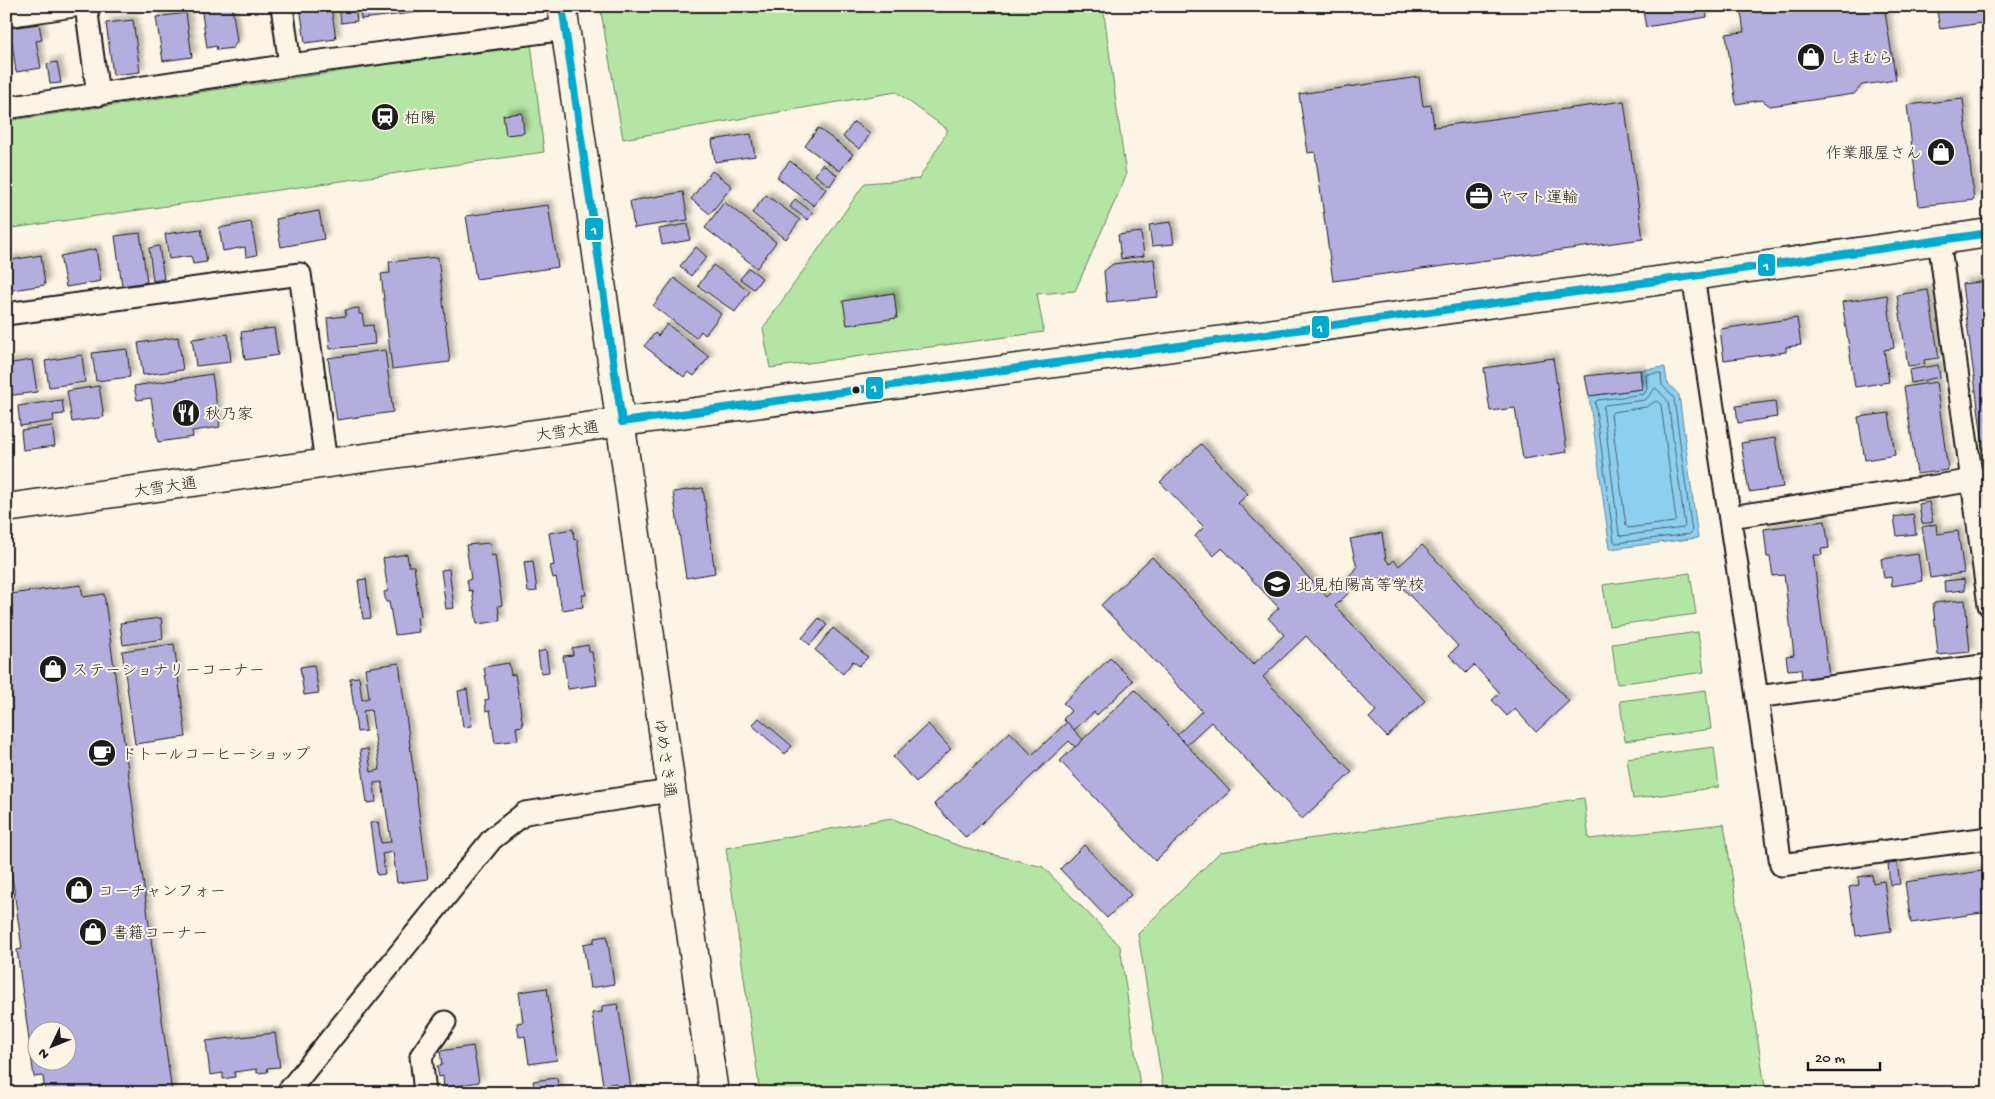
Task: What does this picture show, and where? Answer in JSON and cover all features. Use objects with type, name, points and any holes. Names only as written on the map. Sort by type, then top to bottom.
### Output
[{"type":"main road","name":"ゆめさき通","points":[[564,17],[622,422],[670,791],[714,1093]]},
{"type":"main road","name":"大雪大通","points":[[6,508],[1693,276],[1989,233]]},
{"type":"street","points":[[6,16],[74,6]]},
{"type":"street","points":[[86,6],[98,95]]},
{"type":"street","points":[[282,6],[290,65]]},
{"type":"street","points":[[6,108],[290,65],[564,17]]},
{"type":"street","points":[[1939,240],[1980,479],[1989,605]]},
{"type":"street","points":[[6,314],[300,274],[326,463]]},
{"type":"street","points":[[1693,276],[1781,865],[1989,838]]},
{"type":"street","points":[[1730,517],[1980,479]]},
{"type":"street","points":[[1757,697],[1989,665]]},
{"type":"street","points":[[287,1093],[492,839],[525,813],[670,791]]},
{"type":"street","points":[[424,1093],[421,1056],[445,1022]]},
{"type":"green space","points":[[636,6],[1103,6],[1126,176],[1075,291],[1037,294],[1044,332],[770,368],[763,328],[865,183],[919,179],[948,130],[896,92],[623,139],[601,12]]},
{"type":"green space","points":[[531,43],[544,152],[6,229],[6,121]]},
{"type":"green space","points":[[1690,573],[1696,614],[1609,626],[1603,585]]},
{"type":"green space","points":[[1698,632],[1704,672],[1617,684],[1612,644]]},
{"type":"green space","points":[[1706,690],[1711,729],[1625,741],[1620,701]]},
{"type":"green space","points":[[1714,747],[1719,787],[1633,799],[1627,758]]},
{"type":"green space","points":[[1584,798],[1589,839],[1724,824],[1766,1093],[1164,1093],[1138,934],[1220,852]]},
{"type":"green space","points":[[891,818],[959,846],[1043,867],[1120,946],[1141,1093],[760,1093],[726,848]]},
{"type":"water","points":[[1665,367],[1667,382],[1679,395],[1698,538],[1610,549],[1589,396],[1642,389],[1640,370]]},
{"type":"building","points":[[201,6],[232,6],[237,41],[233,48],[217,50],[216,46],[207,48]]},
{"type":"building","points":[[300,6],[331,6],[336,39],[305,43]]},
{"type":"building","points":[[339,6],[355,6],[357,21],[341,23]]},
{"type":"building","points":[[360,6],[463,6],[463,7],[361,19]]},
{"type":"building","points":[[1642,6],[1706,6],[1707,17],[1646,27]]},
{"type":"building","name":"しまむら","points":[[1740,6],[1884,6],[1896,80],[1862,85],[1854,94],[1770,106],[1762,100],[1736,104],[1726,34],[1744,32]]},
{"type":"building","points":[[1936,6],[1989,6],[1989,22],[1940,29]]},
{"type":"building","points":[[186,13],[192,57],[163,61],[156,17]]},
{"type":"building","points":[[133,20],[140,72],[113,75],[106,23]]},
{"type":"building","points":[[39,24],[42,40],[36,41],[41,68],[16,72],[10,28]]},
{"type":"building","points":[[57,62],[61,83],[50,84],[47,64]]},
{"type":"building","name":"ヤマト運輸","points":[[1419,77],[1423,106],[1431,105],[1434,127],[1624,101],[1643,239],[1333,281],[1315,152],[1308,153],[1299,94]]},
{"type":"building","name":"作業服屋さん","points":[[1963,99],[1974,200],[1919,206],[1907,105]]},
{"type":"building","points":[[522,113],[524,133],[506,135],[503,115]]},
{"type":"building","points":[[854,122],[870,134],[860,149],[843,137]]},
{"type":"building","points":[[818,128],[853,154],[840,171],[805,146]]},
{"type":"building","points":[[751,134],[755,156],[715,162],[712,140]]},
{"type":"building","points":[[790,161],[826,189],[814,206],[777,177]]},
{"type":"building","points":[[822,164],[837,175],[830,186],[815,175]]},
{"type":"building","points":[[712,171],[732,186],[710,214],[691,199]]},
{"type":"building","points":[[683,192],[688,220],[634,228],[630,201]]},
{"type":"building","points":[[766,195],[800,220],[786,239],[752,213]]},
{"type":"building","points":[[795,199],[813,213],[808,220],[790,207]]},
{"type":"building","points":[[724,202],[776,242],[757,268],[705,228]]},
{"type":"building","points":[[548,205],[558,267],[476,279],[466,216]]},
{"type":"building","points":[[319,211],[324,239],[281,247],[276,219]]},
{"type":"building","points":[[251,222],[257,255],[246,257],[245,247],[223,251],[219,228]]},
{"type":"building","points":[[1171,222],[1174,244],[1152,246],[1149,225]]},
{"type":"building","points":[[688,224],[690,240],[662,245],[659,229]]},
{"type":"building","points":[[201,229],[207,262],[193,264],[191,256],[169,259],[165,234]]},
{"type":"building","points":[[1141,232],[1144,256],[1121,259],[1118,235]]},
{"type":"building","points":[[140,233],[147,282],[122,286],[115,236]]},
{"type":"building","points":[[159,246],[164,279],[153,281],[149,248]]},
{"type":"building","points":[[696,247],[707,257],[691,276],[680,266]]},
{"type":"building","points":[[96,249],[101,281],[66,287],[60,256]]},
{"type":"building","points":[[41,255],[45,285],[6,291],[6,261]]},
{"type":"building","points":[[438,257],[450,362],[392,369],[381,274],[390,273],[389,262]]},
{"type":"building","points":[[1154,259],[1158,297],[1107,302],[1104,271],[1113,264]]},
{"type":"building","points":[[713,265],[750,291],[735,312],[698,286]]},
{"type":"building","points":[[749,268],[762,278],[754,289],[740,279]]},
{"type":"building","points":[[674,278],[721,314],[705,335],[701,331],[696,338],[653,306]]},
{"type":"building","points":[[1989,281],[1989,460],[1985,461],[1962,284]]},
{"type":"building","points":[[1928,290],[1939,358],[1924,360],[1925,364],[1908,366],[1897,295]]},
{"type":"building","points":[[894,293],[897,318],[847,325],[843,301]]},
{"type":"building","points":[[1887,295],[1894,348],[1884,350],[1889,382],[1855,387],[1842,302]]},
{"type":"building","points":[[359,308],[359,314],[362,314],[364,326],[373,325],[375,344],[330,349],[327,318],[346,316],[345,310]]},
{"type":"building","points":[[1797,318],[1801,345],[1786,347],[1786,352],[1724,360],[1720,329]]},
{"type":"building","points":[[667,324],[709,357],[694,376],[688,372],[684,377],[644,346],[655,333],[658,336]]},
{"type":"building","points":[[274,328],[278,355],[245,360],[241,332]]},
{"type":"building","points":[[228,334],[231,362],[196,366],[192,339]]},
{"type":"building","points":[[178,337],[183,370],[143,375],[138,343]]},
{"type":"building","points":[[127,349],[130,377],[96,381],[92,353]]},
{"type":"building","points":[[385,350],[393,412],[337,420],[328,358]]},
{"type":"building","points":[[82,355],[85,382],[49,387],[45,361]]},
{"type":"building","points":[[1553,358],[1567,452],[1523,459],[1515,408],[1490,411],[1484,368]]},
{"type":"building","points":[[32,360],[37,392],[6,396],[6,364]]},
{"type":"building","points":[[1938,365],[1940,377],[1911,383],[1909,370]]},
{"type":"building","points":[[1640,370],[1642,389],[1589,396],[1585,376]]},
{"type":"building","name":"秋乃家","points":[[212,374],[220,427],[192,431],[193,437],[158,442],[151,398],[137,400],[134,386]]},
{"type":"building","points":[[1936,382],[1948,470],[1917,474],[1904,387]]},
{"type":"building","points":[[99,386],[104,417],[72,422],[67,391]]},
{"type":"building","points":[[62,400],[64,414],[53,415],[54,421],[20,426],[18,406]]},
{"type":"building","points":[[1775,401],[1777,417],[1738,423],[1736,406]]},
{"type":"building","points":[[1889,413],[1895,455],[1865,460],[1858,417]]},
{"type":"building","points":[[52,426],[55,446],[23,450],[21,430]]},
{"type":"building","points":[[1775,438],[1783,487],[1749,492],[1741,443]]},
{"type":"building","points":[[1201,444],[1248,494],[1238,503],[1327,597],[1357,568],[1350,539],[1382,533],[1386,560],[1390,564],[1394,560],[1399,566],[1422,545],[1569,701],[1536,732],[1515,709],[1507,716],[1492,700],[1500,693],[1474,665],[1466,673],[1449,655],[1458,646],[1392,577],[1362,580],[1335,606],[1425,701],[1387,737],[1369,718],[1376,711],[1306,636],[1263,677],[1352,772],[1302,819],[1211,722],[1186,745],[1177,735],[1202,711],[1101,605],[1152,557],[1253,665],[1284,635],[1268,618],[1279,608],[1222,548],[1214,556],[1195,536],[1204,527],[1160,482]]},
{"type":"building","points":[[703,488],[715,573],[686,578],[673,492]]},
{"type":"building","points":[[1929,502],[1933,522],[1922,524],[1919,504]]},
{"type":"building","points":[[1913,514],[1916,534],[1897,536],[1894,517]]},
{"type":"building","points":[[1825,521],[1829,548],[1821,549],[1822,555],[1813,555],[1829,676],[1802,679],[1801,669],[1788,670],[1786,656],[1794,655],[1784,575],[1773,576],[1770,557],[1767,557],[1764,529]]},
{"type":"building","points":[[1936,524],[1937,534],[1958,531],[1964,573],[1930,578],[1922,527]]},
{"type":"building","points":[[573,529],[574,540],[577,539],[586,595],[582,595],[583,607],[562,610],[556,577],[553,578],[550,566],[554,565],[549,533]]},
{"type":"building","points":[[490,543],[491,556],[495,555],[502,605],[498,606],[500,621],[477,624],[472,590],[469,591],[467,580],[471,579],[466,545]]},
{"type":"building","points":[[407,554],[409,566],[414,566],[421,616],[417,617],[419,632],[395,635],[389,602],[386,602],[384,592],[388,591],[383,558]]},
{"type":"building","points":[[1918,554],[1922,581],[1892,586],[1891,577],[1884,578],[1881,559]]},
{"type":"building","points":[[533,561],[537,591],[528,592],[524,562]]},
{"type":"building","points":[[449,569],[454,608],[446,609],[441,570]]},
{"type":"building","points":[[366,579],[371,618],[363,619],[358,580]]},
{"type":"building","points":[[1964,579],[1965,590],[1945,592],[1944,581]]},
{"type":"building","name":"コーチャンフォー","points":[[81,585],[83,597],[104,594],[172,1093],[45,1093],[43,1076],[34,1077],[33,1072],[78,1072],[78,1022],[28,1022],[28,1032],[17,950],[22,949],[6,832],[6,607],[12,607],[10,594]]},
{"type":"building","points":[[1965,600],[1970,652],[1938,655],[1933,603]]},
{"type":"building","points":[[161,618],[163,639],[123,645],[120,623]]},
{"type":"building","points":[[819,618],[827,625],[810,645],[802,638]]},
{"type":"building","points":[[833,628],[868,657],[859,666],[853,661],[843,674],[815,650]]},
{"type":"building","points":[[174,644],[186,737],[135,744],[122,651]]},
{"type":"building","points":[[588,645],[589,652],[592,652],[597,685],[568,689],[563,656],[573,655],[572,648]]},
{"type":"building","points":[[546,650],[549,672],[541,673],[538,652]]},
{"type":"building","points":[[1110,658],[1133,681],[1097,715],[1094,712],[1074,730],[1063,719],[1071,711],[1063,703]]},
{"type":"building","points":[[399,663],[428,879],[397,883],[393,852],[382,854],[385,874],[377,875],[370,823],[378,822],[381,843],[391,842],[382,782],[374,783],[376,802],[367,803],[360,750],[368,749],[371,772],[380,770],[371,710],[363,711],[366,731],[357,732],[350,678],[359,677],[362,700],[369,698],[365,668]]},
{"type":"building","points":[[509,663],[511,675],[515,674],[523,726],[516,727],[518,740],[495,743],[490,710],[486,711],[485,700],[489,699],[484,667]]},
{"type":"building","points":[[314,665],[319,693],[304,695],[300,667]]},
{"type":"building","points":[[467,689],[472,726],[463,727],[458,691]]},
{"type":"building","points":[[1135,690],[1230,791],[1155,861],[1060,761]]},
{"type":"building","points":[[759,718],[792,746],[785,754],[752,725]]},
{"type":"building","points":[[1067,722],[1083,740],[1075,747],[1069,741],[966,838],[934,804],[1010,732],[1032,755]]},
{"type":"building","points":[[928,724],[951,749],[916,782],[893,757]]},
{"type":"building","points":[[1084,845],[1131,895],[1107,918],[1060,869]]},
{"type":"building","points":[[1897,863],[1900,884],[1890,885],[1888,864]]},
{"type":"building","points":[[1989,870],[1989,912],[1911,923],[1905,882]]},
{"type":"building","points":[[1872,875],[1873,883],[1884,881],[1891,931],[1856,936],[1849,887],[1859,885],[1858,877]]},
{"type":"building","points":[[607,936],[614,984],[590,988],[583,944],[594,942],[594,938]]},
{"type":"building","points":[[547,988],[557,1060],[529,1064],[525,1036],[519,1037],[517,1023],[523,1022],[519,992]]},
{"type":"building","points":[[618,1004],[631,1088],[617,1090],[616,1083],[603,1085],[592,1013],[602,1012],[602,1006]]},
{"type":"building","points":[[275,1033],[280,1067],[267,1068],[268,1072],[257,1073],[257,1069],[234,1072],[235,1077],[223,1079],[223,1073],[210,1075],[206,1041]]},
{"type":"building","points":[[473,1046],[479,1082],[444,1088],[443,1076],[439,1077],[437,1066],[442,1065],[440,1051]]},
{"type":"building","points":[[557,1078],[559,1093],[535,1093],[533,1081]]},
{"type":"transit line","name":"1","points":[[562,6],[622,422],[1693,276],[1989,233]]},
{"type":"place","name":"しまむら","points":[[1811,57]]},
{"type":"place","name":"柏陽","points":[[385,117]]},
{"type":"place","name":"作業服屋さん","points":[[1941,152]]},
{"type":"place","name":"ヤマト運輸","points":[[1479,196]]},
{"type":"place","name":"秋乃家","points":[[186,413]]},
{"type":"place","name":"北見柏陽高等学校","points":[[1277,584]]},
{"type":"place","name":"ステーショナリーコーナー","points":[[53,669]]},
{"type":"place","name":"ドトールコーヒーショップ","points":[[102,753]]},
{"type":"place","name":"コーチャンフォー","points":[[79,890]]},
{"type":"place","name":"書籍コーナー","points":[[93,932]]}]
